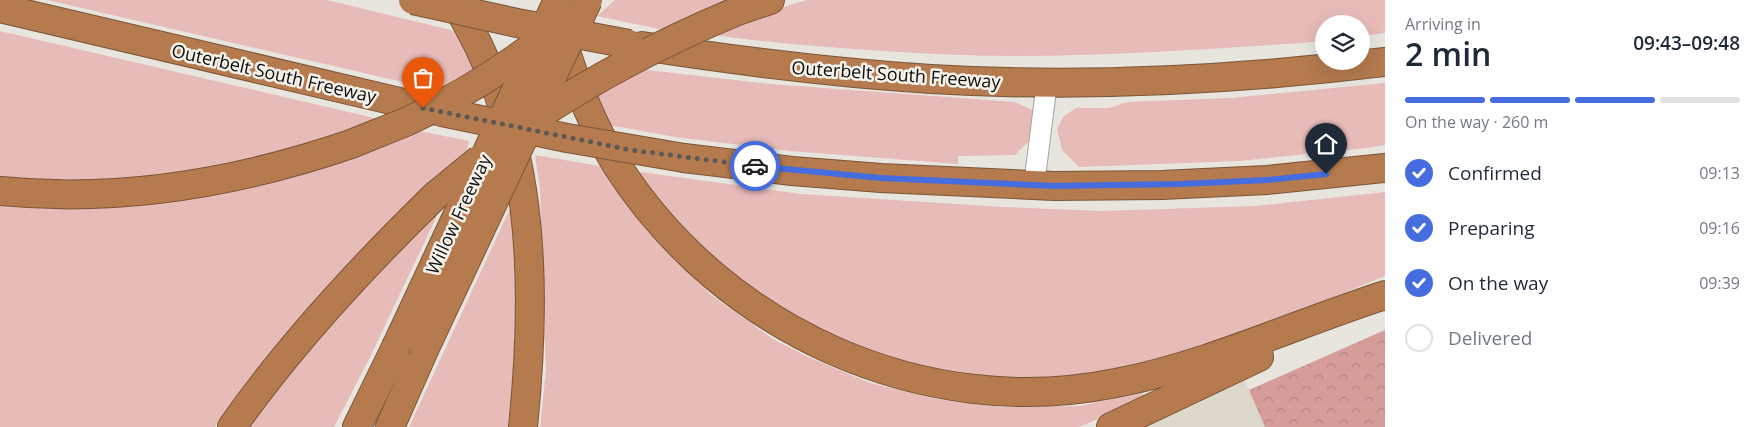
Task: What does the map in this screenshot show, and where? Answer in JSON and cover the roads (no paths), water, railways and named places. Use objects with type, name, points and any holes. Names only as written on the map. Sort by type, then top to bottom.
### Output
[{"type":"highway","name":"Outerbelt South Freeway","points":[[413,0],[516,23],[629,44],[755,63],[933,79],[1047,82],[1123,81],[1253,76],[1385,62]]},
{"type":"highway","points":[[453,0],[476,41],[500,100],[514,144],[523,191],[531,298],[529,370],[524,427]]},
{"type":"highway","points":[[550,0],[569,62],[589,111],[618,166],[646,206],[678,243],[754,307],[809,340],[866,364],[950,386],[1007,392],[1072,390],[1116,384],[1174,369],[1235,350],[1339,310],[1385,297]]},
{"type":"highway","name":"Willow Freeway","points":[[357,427],[558,0]]},
{"type":"highway","name":"Willow Freeway","points":[[390,427],[424,350],[588,0]]},
{"type":"highway","points":[[0,191],[74,195],[132,192],[248,175],[300,161],[351,144],[407,121],[458,95],[504,68],[593,0]]},
{"type":"highway","points":[[232,427],[301,338],[382,248],[436,196],[476,162],[526,124],[565,98],[628,61],[740,10],[770,0]]},
{"type":"highway","name":"Outerbelt South Freeway","points":[[0,8],[442,112],[576,140],[684,158],[792,171],[881,178],[1034,184],[1162,184],[1267,180],[1385,168]]},
{"type":"highway","points":[[1267,180],[1385,159]]},
{"type":"highway","points":[[1111,427],[1385,297]]},
{"type":"lane","points":[[1034,184],[1047,82]]}]
